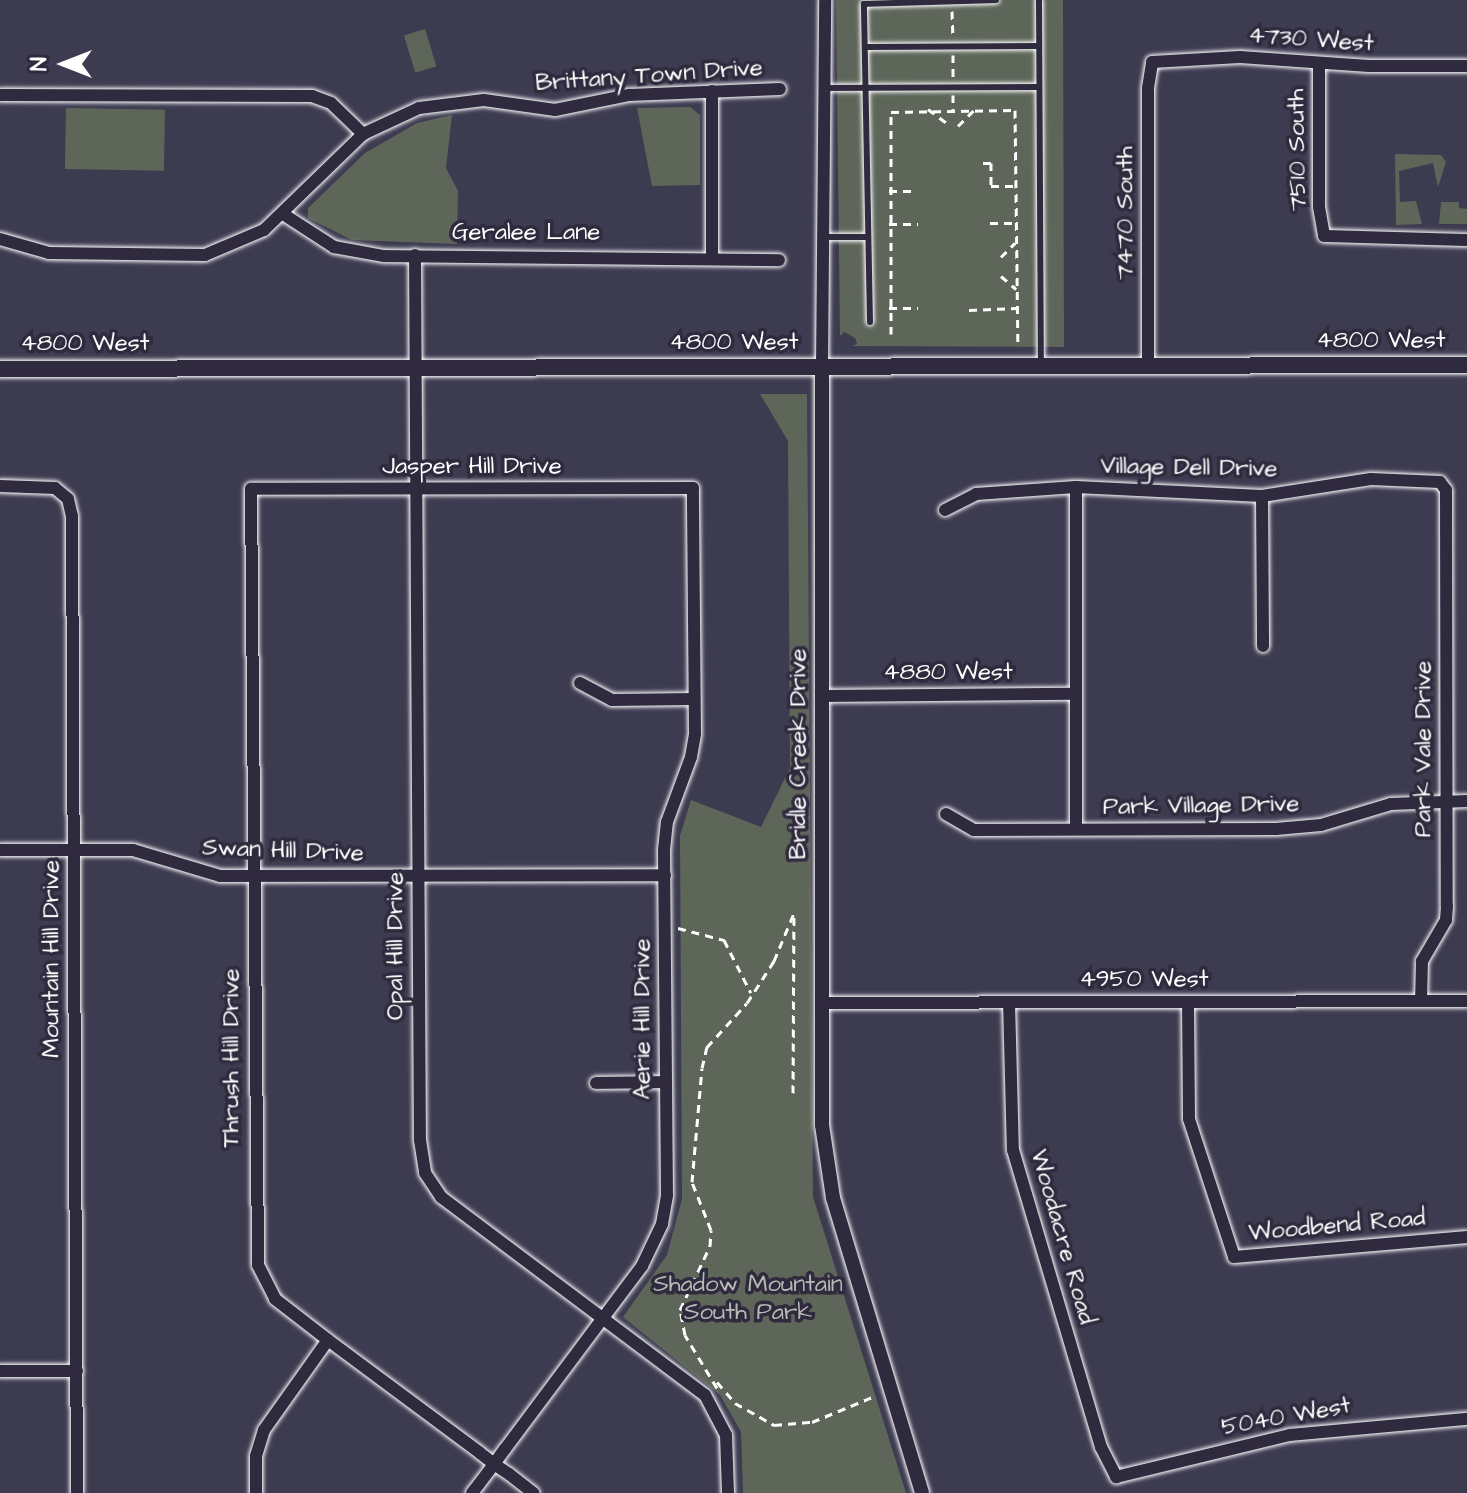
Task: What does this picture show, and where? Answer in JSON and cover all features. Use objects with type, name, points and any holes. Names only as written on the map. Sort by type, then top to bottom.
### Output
[{"type":"main road","name":"4800 West","points":[[0,369],[1467,365]]},
{"type":"street","name":"Bridle Creek Drive","points":[[825,0],[821,1003],[826,1165],[922,1493]]},
{"type":"street","name":"4730 West","points":[[1152,62],[1240,57],[1319,64],[1467,66]]},
{"type":"street","name":"7470 South","points":[[1148,365],[1148,88],[1152,62]]},
{"type":"street","name":"7510 South","points":[[1319,64],[1319,207],[1324,236],[1467,240]]},
{"type":"street","name":"Brittany Town Drive","points":[[0,239],[49,253],[205,255],[247,241],[283,214],[363,134],[440,102],[484,100],[555,110],[629,95],[780,89]]},
{"type":"street","points":[[712,91],[712,258]]},
{"type":"street","points":[[0,95],[312,96],[331,103],[363,134]]},
{"type":"street","name":"Geralee Lane","points":[[283,214],[334,247],[415,255],[779,260]]},
{"type":"street","name":"Opal Hill Drive","points":[[415,255],[420,1140],[425,1173],[441,1197],[705,1395],[719,1415],[729,1453],[728,1493]]},
{"type":"street","name":"Village Dell Drive","points":[[1076,829],[1076,487],[1262,496],[1371,479],[1432,480],[1446,490]]},
{"type":"street","name":"Mountain Hill Drive","points":[[0,486],[55,488],[72,510],[77,1493]]},
{"type":"street","points":[[945,510],[976,494],[1076,487]]},
{"type":"street","name":"Jasper Hill Drive","points":[[251,489],[693,488]]},
{"type":"street","name":"Aerie Hill Drive","points":[[472,1493],[642,1266],[662,1224],[667,822],[691,757],[694,699],[693,488]]},
{"type":"street","name":"Thrush Hill Drive","points":[[251,489],[258,1265],[275,1299],[533,1493]]},
{"type":"street","name":"Park Vale Drive","points":[[1421,1001],[1422,961],[1446,920],[1446,490]]},
{"type":"street","points":[[1262,496],[1263,646]]},
{"type":"street","points":[[580,683],[612,700],[694,699]]},
{"type":"street","name":"4880 West","points":[[821,696],[1075,694]]},
{"type":"street","name":"Park Village Drive","points":[[946,814],[974,830],[1302,828],[1391,804],[1467,801]]},
{"type":"street","name":"Swan Hill Drive","points":[[0,850],[133,850],[197,873],[253,877],[665,875]]},
{"type":"street","name":"4950 West","points":[[821,1003],[1467,1001]]},
{"type":"street","name":"Woodacre Road","points":[[1009,1002],[1013,1150],[1101,1447],[1116,1477]]},
{"type":"street","name":"Woodbend Road","points":[[1188,1002],[1189,1119],[1234,1257],[1467,1237]]},
{"type":"street","points":[[596,1083],[665,1082]]},
{"type":"street","points":[[256,1493],[256,1456],[264,1430],[328,1340]]},
{"type":"street","points":[[0,1371],[77,1371]]},
{"type":"street","name":"5040 West","points":[[1116,1477],[1290,1435],[1467,1419]]},
{"type":"lane","points":[[870,322],[864,4],[996,0]]},
{"type":"lane","points":[[1039,0],[1041,366]]},
{"type":"lane","points":[[865,47],[1039,46]]},
{"type":"lane","points":[[825,88],[1039,87]]},
{"type":"lane","points":[[825,237],[868,237]]},
{"type":"path","points":[[930,110],[948,124]]},
{"type":"path","points":[[958,126],[974,110]]},
{"type":"path","points":[[891,334],[891,112],[1015,110],[1018,343]]},
{"type":"path","points":[[983,163],[991,163],[991,186],[1017,186]]},
{"type":"path","points":[[890,191],[915,191]]},
{"type":"path","points":[[990,223],[1017,223]]},
{"type":"path","points":[[890,224],[918,224]]},
{"type":"path","points":[[1001,257],[1018,241]]},
{"type":"path","points":[[1001,276],[1018,290]]},
{"type":"path","points":[[890,308],[918,308]]},
{"type":"path","points":[[969,310],[1018,308]]},
{"type":"path","points":[[793,1093],[794,913],[783,946],[751,993],[707,1047],[692,1182],[711,1230],[710,1246],[680,1310],[685,1335],[715,1379],[735,1403],[774,1425],[812,1422],[872,1397]]},
{"type":"path","points":[[678,928],[724,940],[751,993]]},
{"type":"path","points":[[680,1187],[692,1182]]},
{"type":"path","points":[[715,1379],[717,1391]]},
{"type":"green space","points":[[836,0],[1063,0],[1064,347],[852,346],[857,344],[855,338],[844,332],[840,336]]},
{"type":"green space","points":[[425,29],[436,66],[415,73],[404,35]]},
{"type":"green space","points":[[690,107],[700,115],[700,185],[652,186],[637,108]]},
{"type":"green space","points":[[66,108],[165,110],[164,171],[65,169]]},
{"type":"green space","points":[[452,115],[446,168],[458,191],[457,244],[352,240],[308,218],[308,208],[365,153],[417,123]]},
{"type":"green space","points":[[1395,154],[1441,155],[1446,162],[1438,187],[1433,163],[1399,171],[1400,202],[1416,201],[1422,224],[1396,225]]},
{"type":"green space","points":[[1441,202],[1459,202],[1459,208],[1467,209],[1467,224],[1439,224]]},
{"type":"green space","name":"Shadow Mountain South Park","points":[[760,394],[807,394],[813,1197],[906,1493],[743,1493],[741,1432],[720,1395],[623,1317],[667,1255],[682,1199],[680,836],[691,800],[761,827],[790,768],[788,441]]}]
